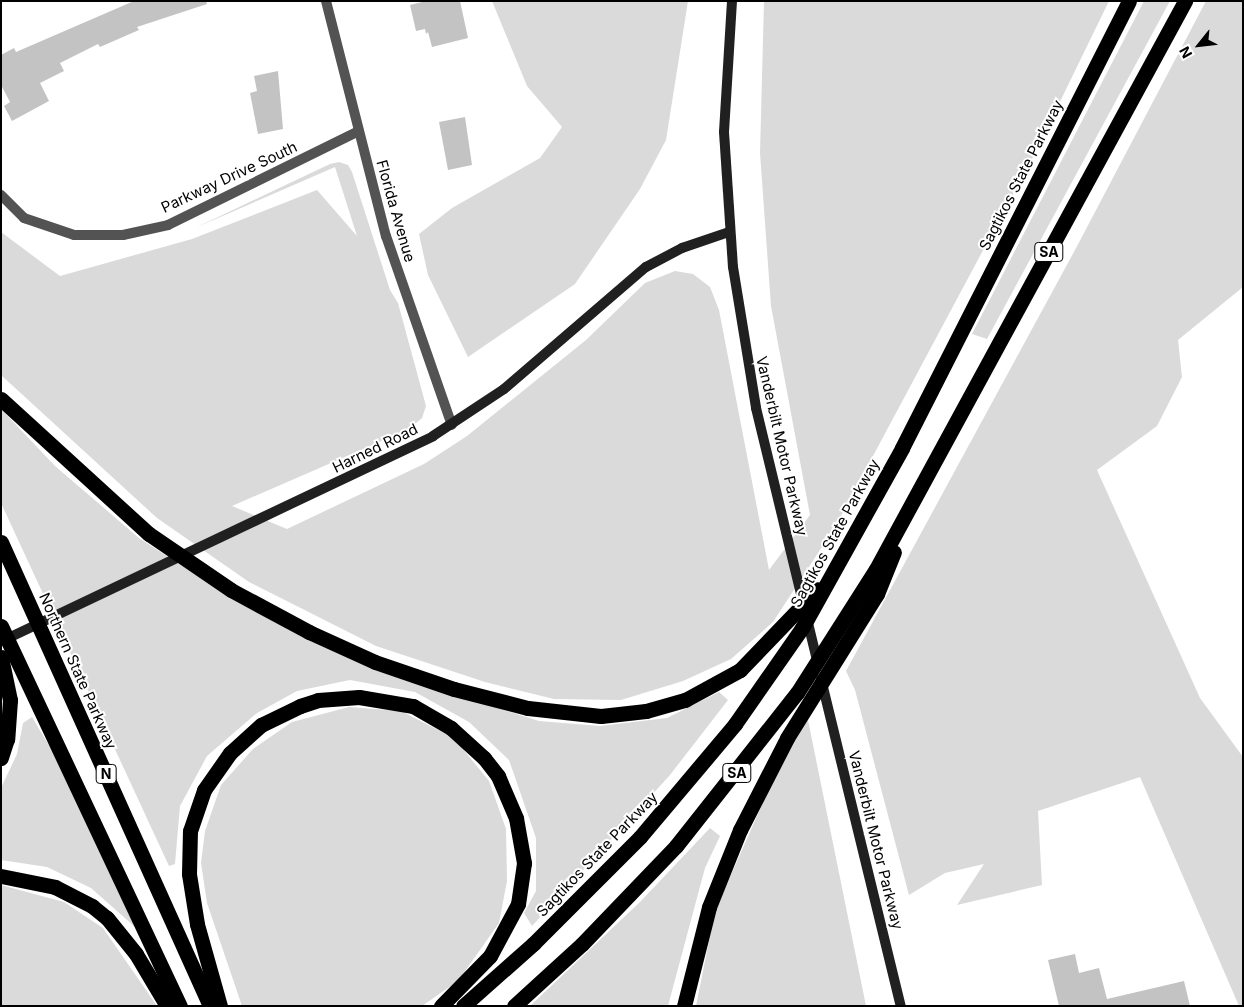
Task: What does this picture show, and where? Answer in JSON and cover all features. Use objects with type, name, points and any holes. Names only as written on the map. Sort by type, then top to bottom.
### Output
[{"type":"highway","name":"Sagtikos State Parkway","points":[[463,1006],[570,909],[671,802],[767,679],[837,569],[1129,1]]},
{"type":"highway","name":"SA","points":[[514,1006],[631,896],[738,773],[839,630],[913,502],[1185,1]]},
{"type":"highway","points":[[1,399],[149,534],[231,590],[309,632],[375,662],[454,689],[528,708],[601,716],[646,710],[685,700],[740,670],[837,569]]},
{"type":"highway","points":[[684,1006],[709,907],[740,830],[787,738],[878,594],[913,502]]},
{"type":"highway","name":"Northern State Parkway","points":[[1,542],[210,1006]]},
{"type":"highway","name":"N","points":[[1,626],[180,1006]]},
{"type":"highway","points":[[1,657],[10,700],[8,739],[1,758]]},
{"type":"highway","points":[[220,1006],[197,924],[188,874],[190,831],[204,790],[230,753],[261,725],[280,714],[318,700],[359,697],[413,706],[451,728],[484,758],[498,776],[516,818],[524,863],[518,904],[490,956],[441,1006]]},
{"type":"highway","points":[[1,876],[55,887],[92,906],[107,918],[136,954],[167,1006]]},
{"type":"main road","name":"Vanderbilt Motor Parkway","points":[[732,1],[724,107],[729,232],[746,357],[773,484],[901,1006]]},
{"type":"main road","name":"Harned Road","points":[[1,642],[248,525],[452,425],[521,375],[636,274],[682,248],[729,232]]},
{"type":"street","name":"Florida Avenue","points":[[326,1],[386,236],[452,425]]},
{"type":"street","name":"Parkway Drive South","points":[[1,196],[24,218],[74,235],[123,234],[168,224],[358,132]]},
{"type":"shaded area","points":[[492,1],[688,1],[666,140],[640,189],[575,284],[468,357],[428,275],[419,234],[452,208],[540,158],[562,127],[527,86]]},
{"type":"shaded area","points":[[764,1],[1109,1],[1034,155],[835,527],[773,622],[731,659],[683,681],[621,700],[554,699],[485,682],[376,646],[249,582],[157,518],[1,375],[1,232],[60,276],[192,239],[317,190],[357,236],[335,167],[195,228],[330,164],[339,162],[348,165],[352,172],[390,290],[398,303],[426,406],[422,418],[409,429],[232,506],[287,529],[424,464],[467,436],[586,340],[645,283],[675,271],[693,274],[710,287],[719,310],[769,570],[810,515],[771,306],[760,153]]},
{"type":"shaded area","points":[[1144,1],[1170,1],[987,339],[972,334]]},
{"type":"shaded area","points":[[1206,1],[1243,1],[1243,287],[1178,340],[1182,377],[1157,426],[1097,470],[1200,698],[1243,757],[1243,1006],[1239,1006],[1140,777],[1038,811],[1042,885],[957,905],[984,864],[945,873],[909,895],[855,690],[846,671],[1075,250]]},
{"type":"shaded area","points":[[1,409],[55,466],[139,538],[236,601],[379,671],[539,721],[600,726],[667,718],[719,692],[728,700],[670,775],[532,926],[524,913],[536,891],[536,838],[509,760],[469,722],[415,692],[350,680],[297,691],[257,713],[207,756],[180,806],[175,864],[169,866],[1,503]]},
{"type":"shaded area","points":[[349,707],[401,711],[454,738],[489,781],[506,829],[507,881],[499,923],[458,981],[422,1006],[242,1006],[207,903],[201,863],[205,831],[221,785],[253,749],[292,722]]},
{"type":"shaded area","points":[[32,717],[57,759],[135,927],[91,888],[47,867],[1,860],[1,788],[17,754],[23,723]]},
{"type":"shaded area","points":[[808,720],[866,1006],[696,1006],[715,911],[780,764]]},
{"type":"shaded area","points":[[710,828],[720,836],[705,868],[668,1006],[530,1006],[640,902]]},
{"type":"shaded area","points":[[1,885],[64,902],[103,928],[157,1006],[1,1006]]},
{"type":"building","points":[[134,1],[206,1],[207,4],[137,27],[139,30],[100,47],[98,44],[60,63],[64,71],[40,83],[49,101],[12,121],[4,106],[10,102],[1,85],[1,55],[14,48],[16,52]]},
{"type":"building","points":[[426,1],[460,1],[468,38],[432,47],[428,32],[426,34],[425,29],[416,31],[410,5]]},
{"type":"building","points":[[278,71],[283,129],[258,134],[250,93],[257,91],[254,76]]},
{"type":"building","points":[[465,117],[472,165],[448,170],[439,122]]},
{"type":"building","points":[[1075,954],[1079,973],[1099,968],[1107,999],[1184,981],[1190,1006],[1059,1006],[1048,960]]}]
